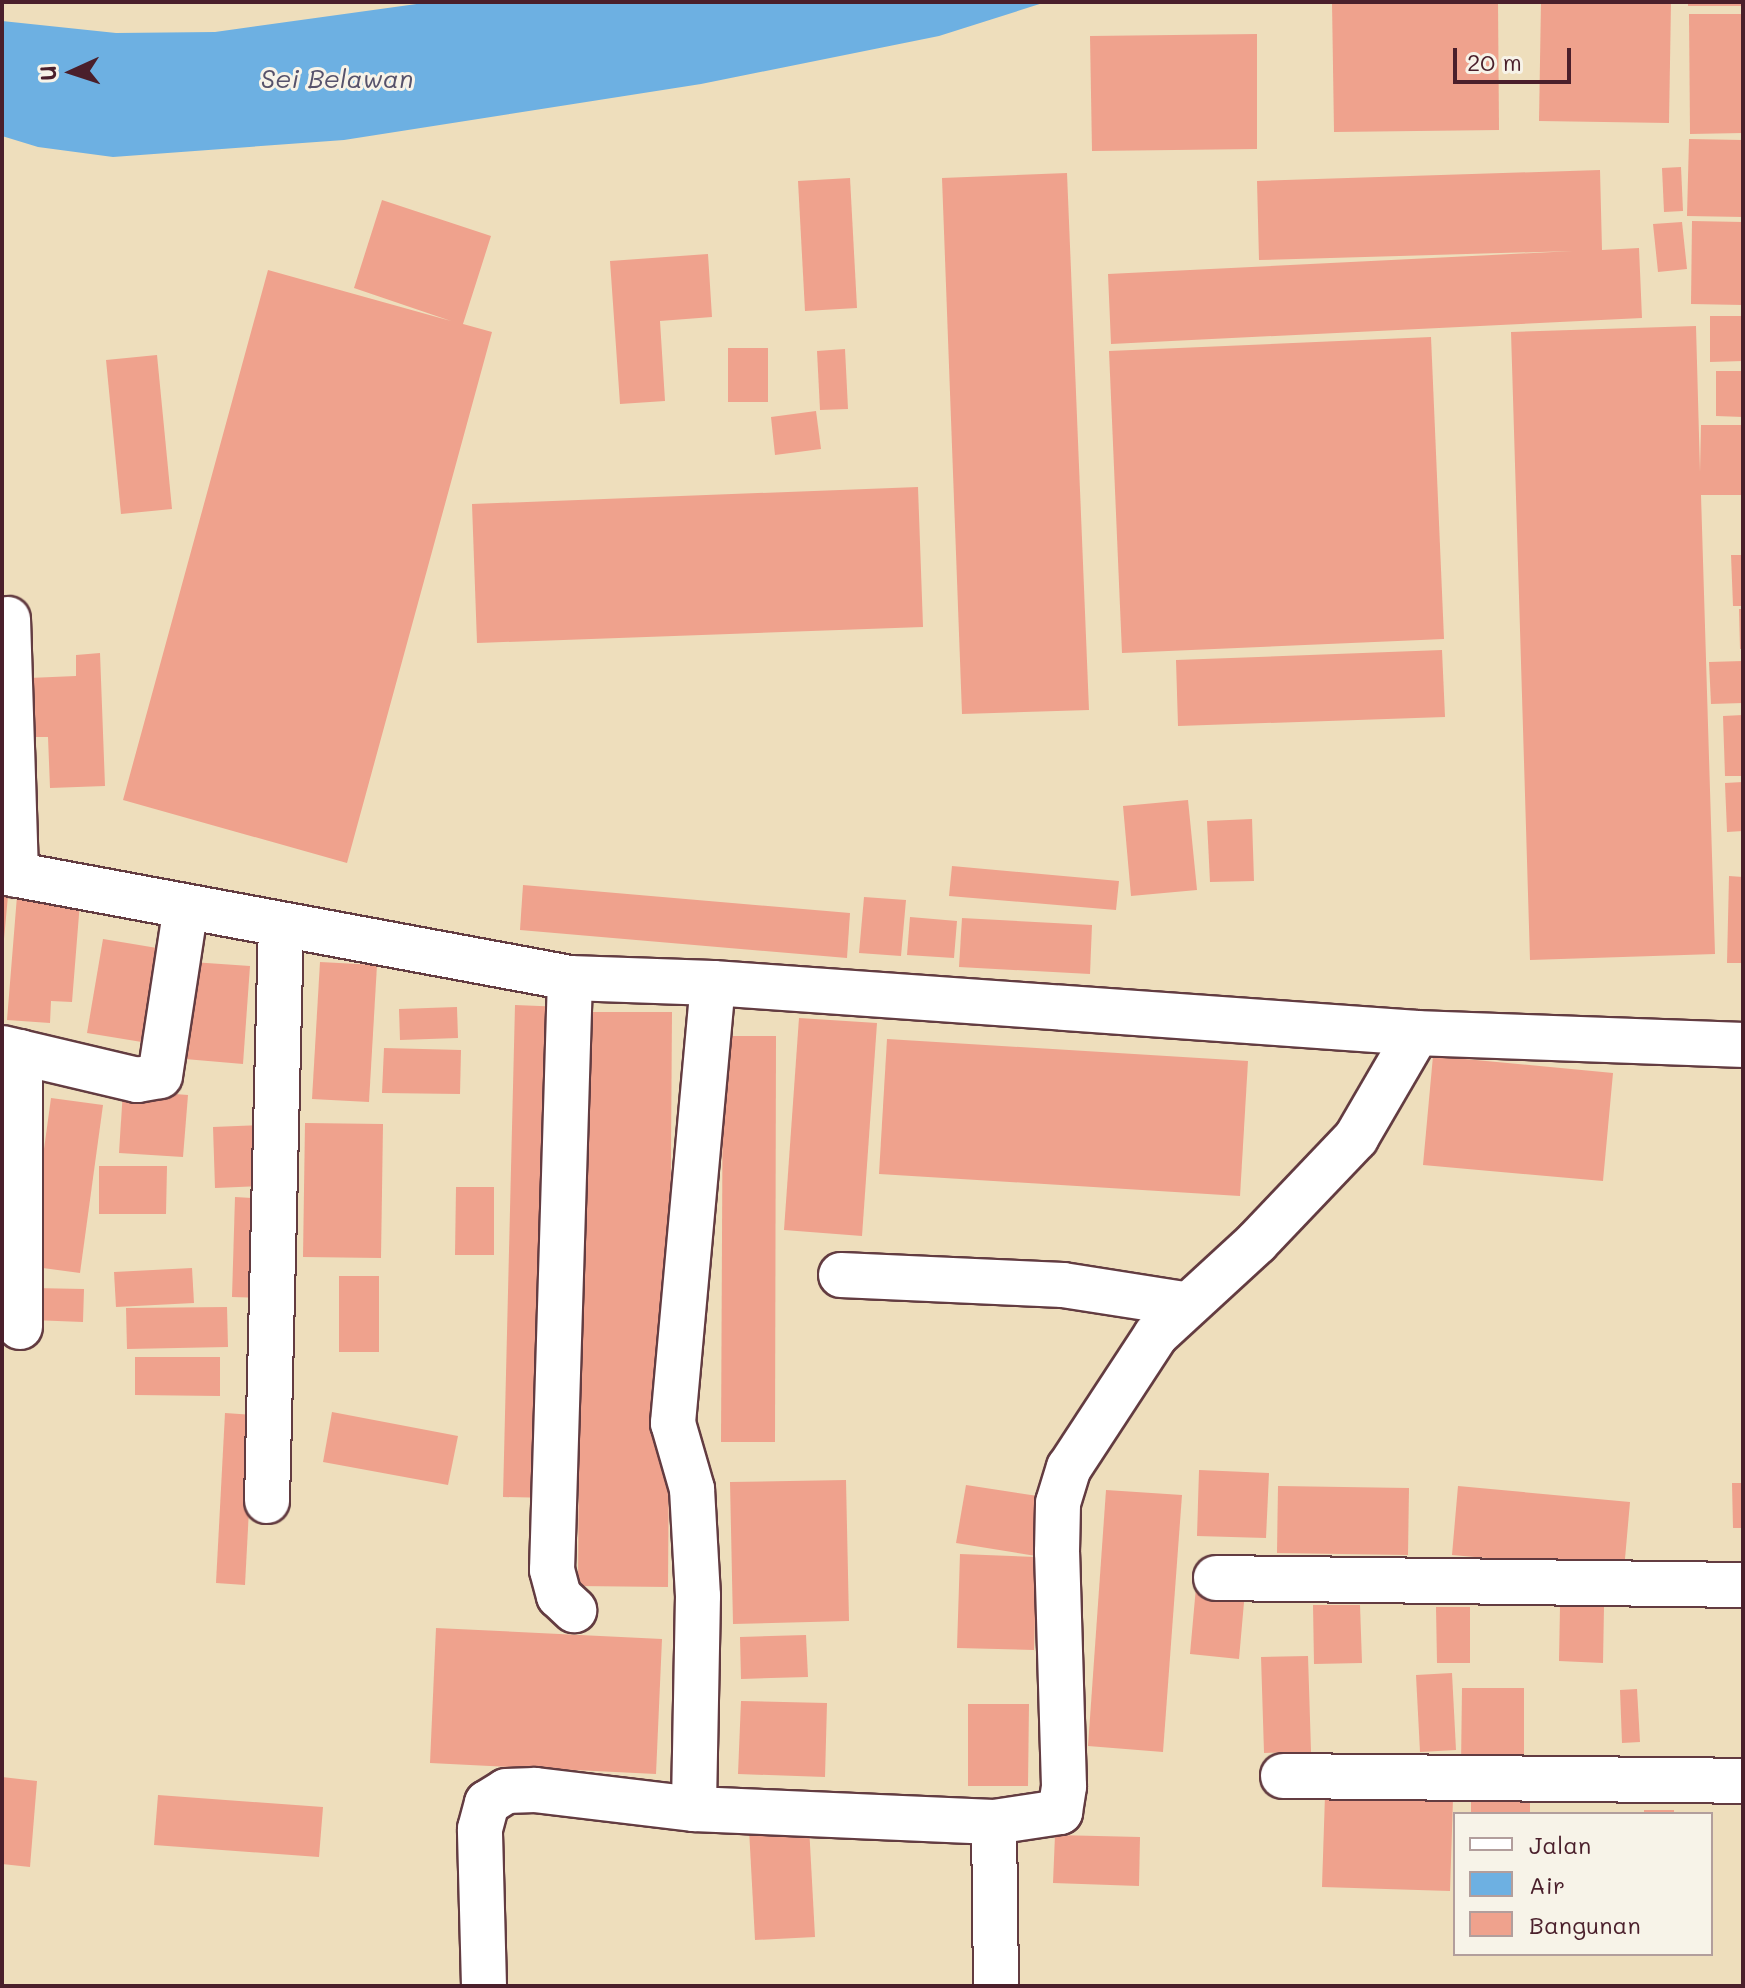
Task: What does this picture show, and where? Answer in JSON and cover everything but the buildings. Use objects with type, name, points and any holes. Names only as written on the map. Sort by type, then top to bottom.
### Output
[{"type":"street","points":[[8,619],[9,874],[570,978],[713,983],[1417,1033],[1743,1045]]},
{"type":"street","points":[[20,1327],[11,1050],[137,1080],[160,1076],[186,907]]},
{"type":"street","points":[[267,1501],[281,925]]},
{"type":"street","points":[[570,978],[552,1570],[559,1596],[574,1610]]},
{"type":"street","points":[[694,1809],[698,1596],[692,1489],[673,1423],[713,983]]},
{"type":"street","points":[[484,1986],[480,1829],[487,1803],[506,1791],[535,1790],[694,1809],[994,1822],[1060,1812],[1064,1786],[1058,1503],[1069,1468],[1089,1431],[1184,1304],[1257,1242],[1356,1138],[1417,1033]]},
{"type":"street","points":[[841,1275],[1063,1285],[1184,1304]]},
{"type":"street","points":[[1216,1578],[1743,1585]]},
{"type":"street","points":[[1283,1776],[1743,1781]]},
{"type":"street","points":[[994,1822],[996,1986]]},
{"type":"water","name":"Sei Belawan","points":[[431,2],[1046,2],[939,36],[701,84],[344,140],[113,157],[38,147],[2,136],[2,21],[116,33],[215,32]]}]
